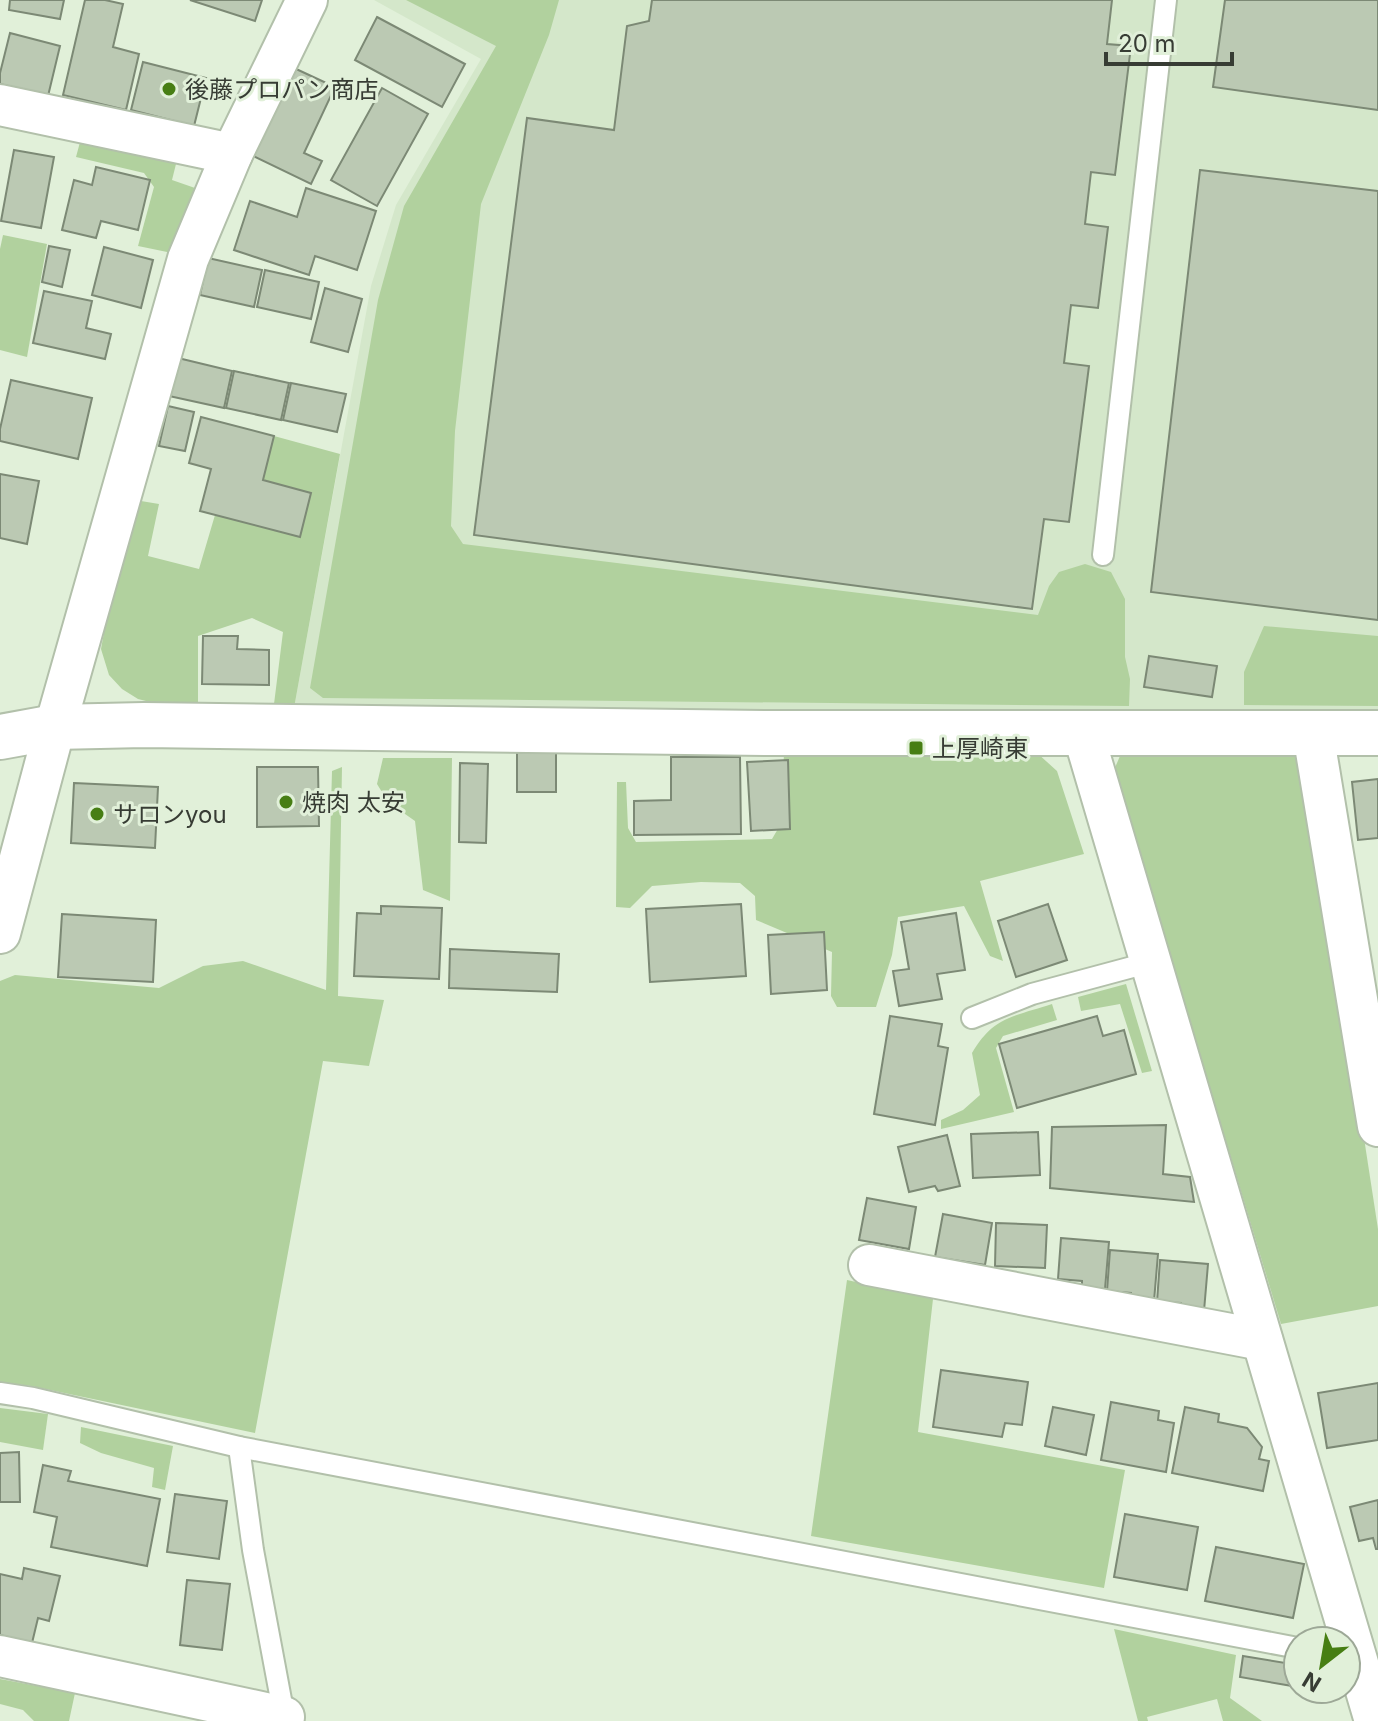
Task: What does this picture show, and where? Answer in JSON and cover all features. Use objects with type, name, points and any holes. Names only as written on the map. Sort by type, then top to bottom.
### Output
[{"type":"street","points":[[0,933],[188,259],[232,154],[307,0]]},
{"type":"street","points":[[0,105],[232,154]]},
{"type":"street","points":[[0,737],[55,727],[144,725],[771,733],[1378,733]]},
{"type":"street","points":[[1083,733],[1349,1625]]},
{"type":"street","points":[[1313,733],[1378,1126]]},
{"type":"street","points":[[869,1265],[1262,1340]]},
{"type":"street","points":[[0,1656],[284,1719]]},
{"type":"street","points":[[1362,1668],[1375,1721]]},
{"type":"lane","points":[[1103,555],[1166,0]]},
{"type":"lane","points":[[972,1018],[1032,994],[1151,962]]},
{"type":"lane","points":[[0,1393],[239,1447],[1282,1645]]},
{"type":"lane","points":[[239,1447],[253,1550],[284,1719]]},
{"type":"shaded area","points":[[374,0],[1378,0],[1378,715],[294,708],[371,286],[396,205],[481,59]]},
{"type":"green space","points":[[406,0],[559,0],[549,35],[481,204],[455,431],[451,526],[463,544],[1038,615],[1049,586],[1059,572],[1085,564],[1111,572],[1125,599],[1129,706],[323,698],[310,688],[378,300],[404,206],[496,46]]},
{"type":"green space","points":[[83,131],[179,152],[172,180],[195,188],[172,253],[138,246],[154,187],[144,173],[76,157]]},
{"type":"green space","points":[[3,235],[47,244],[27,357],[0,350],[0,249]]},
{"type":"green space","points":[[274,436],[340,454],[294,708],[274,704],[283,632],[252,618],[198,636],[198,702],[154,703],[138,699],[122,689],[109,675],[101,649],[135,500],[159,504],[148,556],[199,569],[215,515],[300,536],[311,493],[263,480]]},
{"type":"green space","points":[[1264,626],[1378,636],[1378,706],[1244,705],[1244,672]]},
{"type":"green space","points":[[1294,750],[1306,761],[1378,1229],[1378,1306],[1281,1324],[1114,770],[1120,756]]},
{"type":"green space","points":[[784,751],[1036,752],[1057,771],[1084,854],[980,881],[1003,961],[990,956],[964,906],[898,917],[892,955],[876,1007],[837,1007],[831,996],[832,952],[756,920],[755,896],[740,883],[652,886],[630,908],[616,907],[617,782],[626,782],[628,828],[636,842],[772,839],[782,822]]},
{"type":"green space","points":[[383,758],[452,758],[450,901],[423,890],[415,821],[388,802],[377,784]]},
{"type":"green space","points":[[342,767],[338,996],[384,1000],[369,1066],[323,1061],[255,1433],[0,1382],[0,981],[15,975],[159,988],[203,966],[243,961],[326,990],[332,771]]},
{"type":"green space","points":[[1126,984],[1152,1071],[1142,1073],[1120,1004],[1081,1011],[1078,997]]},
{"type":"green space","points":[[1052,1004],[1057,1020],[1003,1036],[996,1048],[1014,1112],[941,1129],[941,1120],[963,1110],[980,1095],[972,1053],[980,1041],[997,1025],[1015,1015]]},
{"type":"green space","points":[[847,1280],[933,1299],[918,1432],[1125,1470],[1104,1588],[811,1536]]},
{"type":"green space","points":[[0,1408],[48,1414],[43,1450],[0,1442]]},
{"type":"green space","points":[[81,1427],[173,1446],[165,1490],[152,1487],[154,1468],[101,1453],[80,1443]]},
{"type":"green space","points":[[1114,1629],[1236,1655],[1230,1698],[1262,1721],[1223,1721],[1217,1699],[1147,1717],[1148,1721],[1138,1721]]},
{"type":"green space","points":[[0,1679],[75,1693],[69,1721],[34,1721],[23,1710],[0,1704]]},
{"type":"building","points":[[10,0],[64,0],[60,19],[9,10]]},
{"type":"building","points":[[85,0],[123,4],[113,47],[139,54],[126,110],[63,95]]},
{"type":"building","points":[[190,0],[262,0],[255,21]]},
{"type":"building","points":[[652,0],[1112,0],[1107,44],[1131,46],[1115,175],[1091,172],[1085,224],[1108,227],[1098,308],[1071,305],[1064,363],[1089,366],[1069,522],[1044,519],[1032,609],[474,535],[527,118],[614,130],[627,26],[649,21]]},
{"type":"building","points":[[1225,0],[1378,0],[1378,110],[1213,87]]},
{"type":"building","points":[[377,17],[465,64],[442,107],[355,60]]},
{"type":"building","points":[[10,33],[60,46],[48,96],[0,84]]},
{"type":"building","points":[[143,62],[206,78],[194,126],[131,110]]},
{"type":"building","points":[[294,68],[335,87],[304,153],[322,161],[311,184],[253,156]]},
{"type":"building","points":[[382,88],[428,114],[377,206],[331,180]]},
{"type":"building","points":[[14,150],[54,157],[41,228],[1,221]]},
{"type":"building","points":[[96,167],[150,180],[138,230],[101,221],[96,238],[62,230],[74,180],[92,185]]},
{"type":"building","points":[[1200,170],[1378,191],[1378,620],[1151,592]]},
{"type":"building","points":[[306,188],[376,211],[357,270],[315,256],[309,275],[234,250],[250,201],[297,217]]},
{"type":"building","points":[[49,246],[70,250],[62,287],[42,282]]},
{"type":"building","points":[[104,247],[153,260],[141,308],[92,295]]},
{"type":"building","points":[[208,258],[262,270],[254,307],[200,295]]},
{"type":"building","points":[[265,270],[319,282],[311,319],[257,307]]},
{"type":"building","points":[[325,288],[362,299],[348,352],[311,342]]},
{"type":"building","points":[[44,291],[92,301],[86,328],[111,334],[105,359],[33,343]]},
{"type":"building","points":[[178,358],[232,371],[224,408],[169,396]]},
{"type":"building","points":[[234,371],[289,383],[281,420],[226,408]]},
{"type":"building","points":[[11,380],[92,398],[78,459],[0,441]]},
{"type":"building","points":[[291,383],[346,394],[337,432],[283,420]]},
{"type":"building","points":[[168,406],[194,412],[185,451],[159,446]]},
{"type":"building","points":[[201,417],[274,436],[263,480],[311,493],[300,537],[200,511],[211,469],[189,463]]},
{"type":"building","points":[[0,474],[39,481],[27,544],[0,538]]},
{"type":"building","points":[[203,636],[238,636],[237,649],[269,650],[269,685],[202,684]]},
{"type":"building","points":[[1149,656],[1217,666],[1212,697],[1144,687]]},
{"type":"building","points":[[517,752],[556,753],[556,792],[517,792]]},
{"type":"building","points":[[671,757],[740,757],[741,834],[634,835],[634,801],[671,800]]},
{"type":"building","points":[[788,760],[790,829],[751,831],[747,762]]},
{"type":"building","points":[[460,763],[488,764],[486,843],[459,842]]},
{"type":"building","points":[[257,767],[318,767],[319,826],[257,827]]},
{"type":"building","points":[[1378,779],[1378,838],[1358,840],[1352,782]]},
{"type":"building","points":[[74,783],[158,787],[155,848],[71,843]]},
{"type":"building","points":[[741,904],[746,976],[650,982],[646,909]]},
{"type":"building","points":[[1048,904],[1067,960],[1016,977],[998,921]]},
{"type":"building","points":[[381,906],[442,908],[439,979],[354,976],[357,913],[381,914]]},
{"type":"building","points":[[956,913],[965,970],[937,974],[942,999],[899,1006],[893,971],[909,969],[901,922]]},
{"type":"building","points":[[62,914],[156,920],[153,982],[58,977]]},
{"type":"building","points":[[824,932],[827,990],[771,994],[768,935]]},
{"type":"building","points":[[450,949],[559,954],[557,992],[449,988]]},
{"type":"building","points":[[890,1016],[942,1024],[938,1046],[948,1048],[935,1125],[874,1114]]},
{"type":"building","points":[[1097,1016],[1103,1036],[1124,1030],[1136,1074],[1017,1108],[999,1044]]},
{"type":"building","points":[[1166,1125],[1163,1174],[1190,1177],[1194,1202],[1050,1188],[1052,1127]]},
{"type":"building","points":[[1038,1132],[1040,1175],[973,1178],[971,1134]]},
{"type":"building","points":[[947,1135],[960,1186],[938,1191],[935,1186],[909,1192],[898,1147]]},
{"type":"building","points":[[867,1198],[916,1207],[909,1249],[859,1240]]},
{"type":"building","points":[[943,1214],[992,1223],[985,1265],[935,1257]]},
{"type":"building","points":[[996,1223],[1047,1225],[1045,1268],[995,1266]]},
{"type":"building","points":[[1061,1238],[1109,1242],[1105,1289],[1082,1287],[1082,1281],[1058,1279]]},
{"type":"building","points":[[1110,1250],[1158,1254],[1154,1301],[1131,1298],[1131,1293],[1107,1291]]},
{"type":"building","points":[[1160,1260],[1208,1264],[1204,1311],[1181,1309],[1181,1303],[1157,1302]]},
{"type":"building","points":[[941,1370],[1028,1382],[1022,1425],[1005,1423],[1002,1437],[933,1427]]},
{"type":"building","points":[[1378,1383],[1378,1440],[1327,1448],[1318,1393]]},
{"type":"building","points":[[1111,1402],[1159,1411],[1158,1420],[1174,1423],[1166,1472],[1101,1460]]},
{"type":"building","points":[[1053,1407],[1094,1415],[1086,1455],[1045,1446]]},
{"type":"building","points":[[1185,1407],[1219,1414],[1218,1422],[1247,1428],[1262,1447],[1259,1459],[1269,1461],[1263,1491],[1172,1473]]},
{"type":"building","points":[[19,1452],[20,1502],[0,1502],[0,1453]]},
{"type":"building","points":[[43,1465],[71,1471],[68,1481],[160,1499],[147,1566],[51,1547],[57,1517],[34,1512]]},
{"type":"building","points":[[175,1494],[227,1501],[219,1559],[167,1552]]},
{"type":"building","points":[[1378,1500],[1376,1549],[1373,1538],[1359,1541],[1350,1507]]},
{"type":"building","points":[[1125,1514],[1198,1527],[1187,1590],[1114,1577]]},
{"type":"building","points":[[1216,1547],[1304,1564],[1293,1618],[1205,1601]]},
{"type":"building","points":[[24,1568],[60,1576],[49,1621],[38,1618],[32,1643],[0,1635],[0,1574],[22,1579]]},
{"type":"building","points":[[187,1580],[230,1584],[222,1650],[180,1645]]},
{"type":"building","points":[[1243,1656],[1282,1662],[1282,1684],[1240,1677]]},
{"type":"place","name":"後藤プロパン商店","points":[[169,89]]},
{"type":"place","name":"上厚崎東","points":[[916,748]]},
{"type":"place","name":"焼肉 太安","points":[[286,802]]},
{"type":"place","name":"サロンyou","points":[[97,814]]}]
